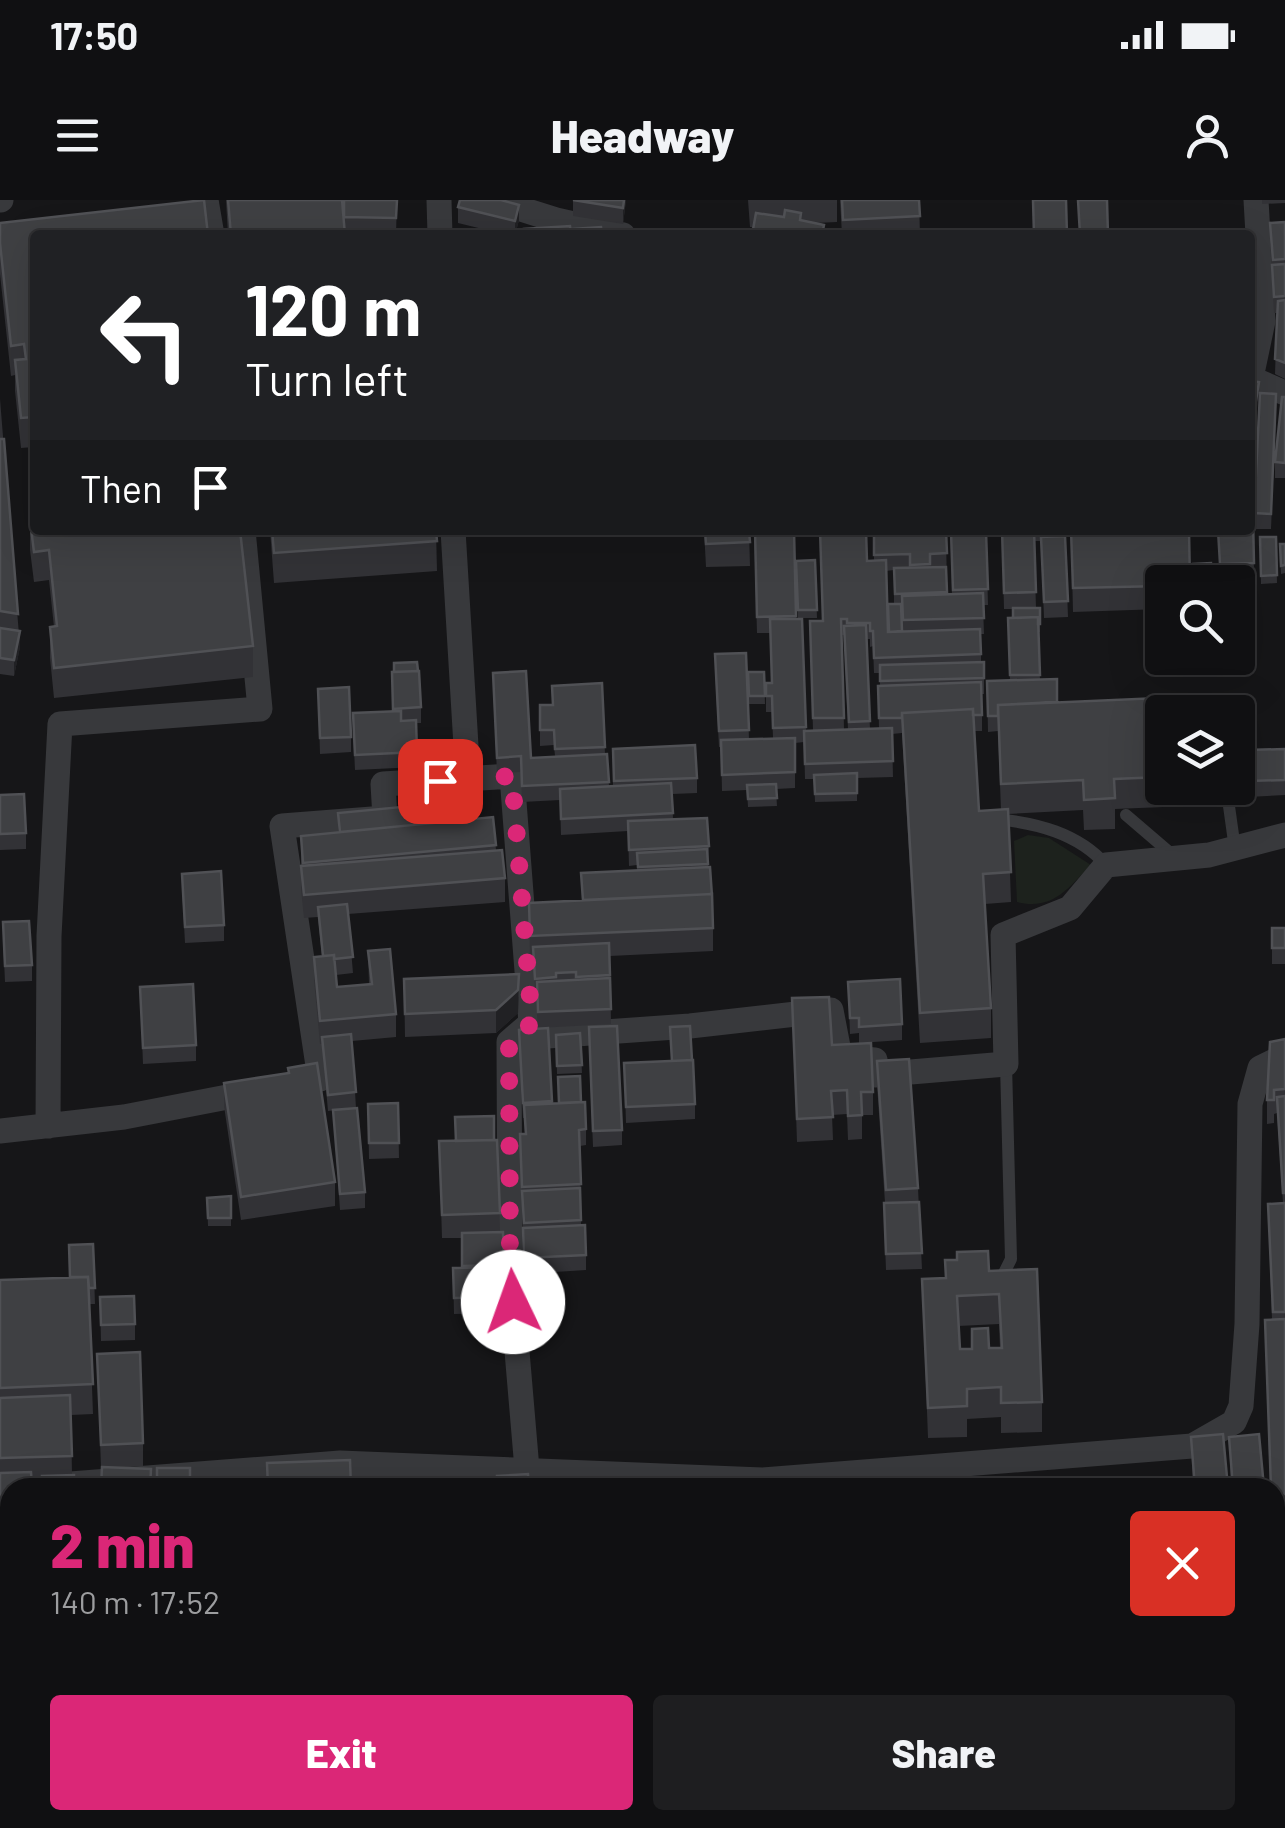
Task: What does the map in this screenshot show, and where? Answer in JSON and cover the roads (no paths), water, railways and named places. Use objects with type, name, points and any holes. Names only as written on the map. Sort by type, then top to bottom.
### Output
[{"type":"street","points":[[206,200],[211,230]]},
{"type":"street","points":[[439,200],[440,230]]},
{"type":"street","points":[[493,200],[601,230]]},
{"type":"street","points":[[1255,356],[1263,321],[1256,200]]},
{"type":"street","points":[[1255,380],[1285,394]]},
{"type":"street","points":[[48,1126],[50,936],[60,724],[260,709],[243,535]]},
{"type":"street","points":[[453,535],[468,779]]},
{"type":"street","points":[[0,1131],[124,1117],[320,1079],[282,826],[385,818],[383,784],[512,776],[532,1023],[509,1042],[510,1269],[527,1469]]},
{"type":"street","points":[[514,1038],[690,1026],[831,1010],[840,1058],[875,1060],[876,1075],[1006,1064],[1002,935],[1070,908],[1106,865],[1210,855],[1285,835]]},
{"type":"street","points":[[787,1478],[1192,1446],[1234,1422],[1241,1406],[1247,1324],[1250,1104],[1260,1068],[1285,1056]]},
{"type":"street","points":[[145,1478],[340,1464],[366,1476],[527,1469],[630,1478]]},
{"type":"lane","points":[[1229,805],[1235,849]]},
{"type":"lane","points":[[1126,814],[1176,858]]},
{"type":"lane","points":[[991,818],[1024,822],[1061,834],[1095,852],[1106,865]]},
{"type":"lane","points":[[998,1286],[1012,1259],[1006,1064]]}]
